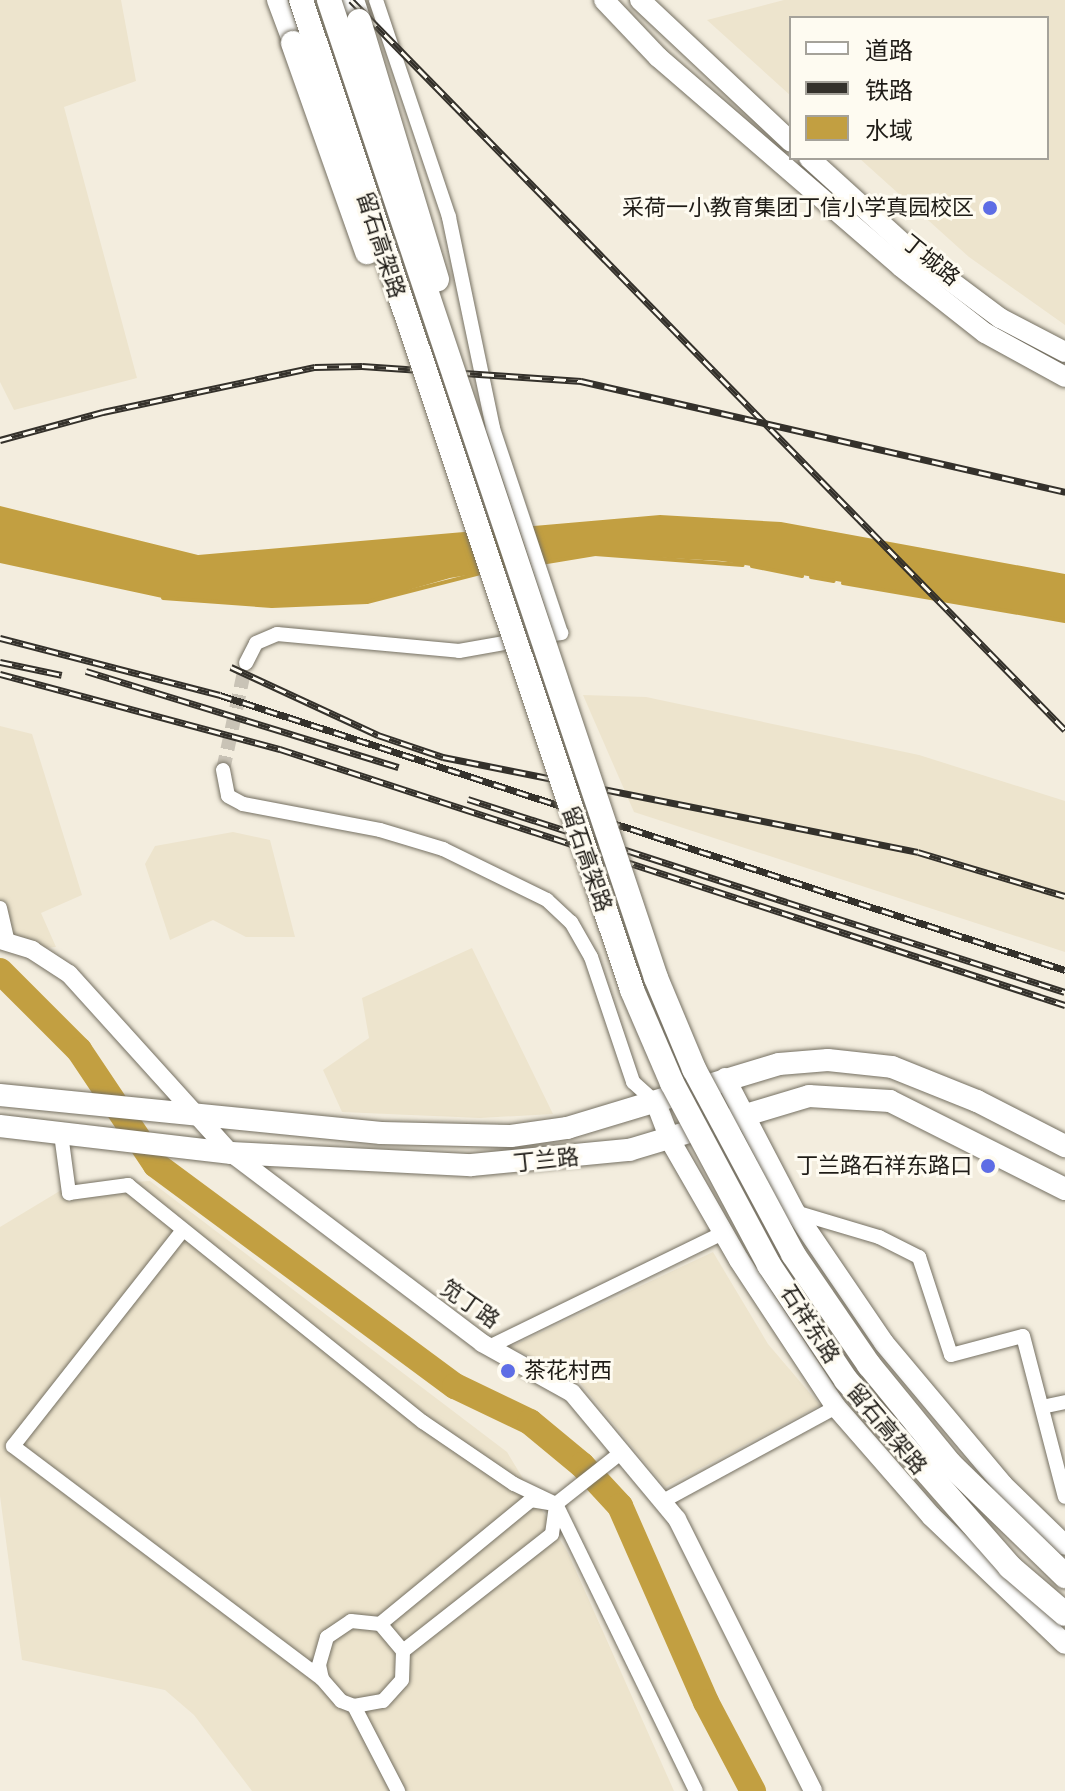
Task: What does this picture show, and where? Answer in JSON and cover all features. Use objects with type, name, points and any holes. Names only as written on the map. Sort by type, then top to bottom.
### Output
[{"type":"highway","name":"留石高架路","points":[[301,0],[451,459],[632,990],[719,1180],[846,1380],[1010,1567],[1065,1614]]},
{"type":"highway","name":"留石高架路","points":[[329,0],[656,978],[743,1169],[793,1254],[869,1365],[950,1464],[1065,1576]]},
{"type":"highway","points":[[352,0],[423,223],[477,450]]},
{"type":"highway","points":[[293,43],[390,318],[451,459]]},
{"type":"main road","points":[[277,0],[293,43]]},
{"type":"main road","name":"丁城路","points":[[604,0],[658,57],[901,267],[985,333],[1065,377]]},
{"type":"main road","points":[[640,0],[668,31],[789,140]]},
{"type":"main road","name":"丁城路","points":[[811,160],[929,265],[1000,318],[1065,352]]},
{"type":"main road","name":"丁兰路","points":[[0,1095],[160,1113],[483,1137],[567,1128],[656,1103],[725,1078],[828,1060],[892,1067],[977,1101],[1065,1146]]},
{"type":"main road","points":[[725,1078],[747,1114],[760,1152],[795,1212],[884,1343],[1003,1485],[1065,1545]]},
{"type":"main road","name":"丁兰路","points":[[0,1126],[231,1153],[472,1165],[538,1163],[670,1140],[809,1096],[890,1101],[1065,1189]]},
{"type":"main road","name":"石祥东路","points":[[656,1103],[670,1140],[723,1233],[836,1407],[931,1516],[1065,1644]]},
{"type":"street","points":[[246,663],[256,643],[277,634],[459,651],[561,633],[485,400],[484,374],[449,217],[376,0]]},
{"type":"street","points":[[660,0],[668,31]]},
{"type":"street","points":[[223,770],[228,796],[243,804],[380,830],[443,849],[547,900],[571,922],[591,957],[633,1082],[656,1103]]},
{"type":"street","points":[[0,908],[4,941]]},
{"type":"street","name":"笕丁路","points":[[4,941],[69,974],[231,1153],[489,1347],[572,1393],[616,1456],[663,1501],[677,1519],[813,1791]]},
{"type":"street","points":[[61,1134],[69,1193],[128,1185],[423,1422],[514,1484],[556,1504],[696,1791]]},
{"type":"street","points":[[795,1212],[879,1237],[919,1257],[951,1355],[1023,1336],[1065,1497]]},
{"type":"street","points":[[183,1230],[13,1446],[322,1679]]},
{"type":"street","points":[[489,1347],[723,1233]]},
{"type":"street","points":[[1042,1407],[1065,1402]]},
{"type":"street","points":[[663,1501],[836,1407]]},
{"type":"street","points":[[403,1651],[552,1534],[556,1504],[616,1456]]},
{"type":"street","points":[[380,1624],[531,1500],[556,1504]]},
{"type":"street","points":[[354,1706],[383,1701],[402,1680],[403,1651],[380,1624],[351,1621],[327,1637],[319,1665],[329,1692],[354,1706],[398,1791]]},
{"type":"shaded area","points":[[0,0],[121,0],[136,81],[64,107],[137,378],[14,410],[0,382]]},
{"type":"shaded area","name":"采荷一小教育集团丁信小学真园校区","points":[[784,0],[1065,0],[1065,325],[969,257],[861,160],[1049,160],[1049,16],[789,16],[789,94],[707,20]]},
{"type":"shaded area","points":[[583,695],[646,697],[919,755],[1065,801],[1065,952],[634,812]]},
{"type":"shaded area","points":[[0,726],[32,734],[82,895],[41,913],[56,947],[45,948],[0,930]]},
{"type":"shaded area","points":[[233,832],[270,840],[295,937],[246,937],[213,920],[170,940],[145,864],[155,846]]},
{"type":"shaded area","points":[[472,948],[553,1114],[480,1118],[342,1112],[323,1070],[369,1038],[362,998]]},
{"type":"shaded area","points":[[150,1181],[507,1452],[568,1553],[674,1791],[252,1791],[194,1715],[165,1690],[22,1660],[0,1496],[0,1227],[68,1186]]},
{"type":"shaded area","points":[[713,1252],[768,1344],[820,1405],[665,1487],[578,1380],[510,1347]]},
{"type":"water","points":[[0,506],[198,555],[660,515],[781,522],[1065,574],[1065,621],[722,561],[595,554],[450,578],[367,602],[272,606],[167,599],[0,563]]},
{"type":"waterway","points":[[541,563],[595,554],[743,565]]},
{"type":"waterway","points":[[752,566],[802,576]]},
{"type":"waterway","points":[[163,598],[272,606],[367,602],[481,573]]},
{"type":"waterway","points":[[811,577],[834,581]]},
{"type":"waterway","points":[[843,583],[1065,621]]},
{"type":"waterway","points":[[0,971],[79,1050],[156,1165],[455,1386],[530,1422],[582,1465],[620,1506],[706,1702],[753,1791]]},
{"type":"tunnel","points":[[223,770],[246,663]]},
{"type":"railway","points":[[351,0],[1065,730]]},
{"type":"railway","points":[[0,440],[103,412],[315,367],[362,366],[581,381],[1065,492]]},
{"type":"railway","points":[[0,638],[220,695],[1065,970]]},
{"type":"railway","points":[[0,662],[62,675]]},
{"type":"railway","points":[[231,667],[378,735],[443,757],[918,852],[1065,896]]},
{"type":"railway","points":[[86,671],[399,767]]},
{"type":"railway","points":[[0,674],[280,749],[1065,1005]]},
{"type":"railway","points":[[468,799],[1065,992]]},
{"type":"place","name":"采荷一小教育集团丁信小学真园校区","points":[[990,208]]},
{"type":"place","name":"丁兰路石祥东路口","points":[[988,1166]]},
{"type":"place","name":"茶花村西","points":[[508,1371]]}]
